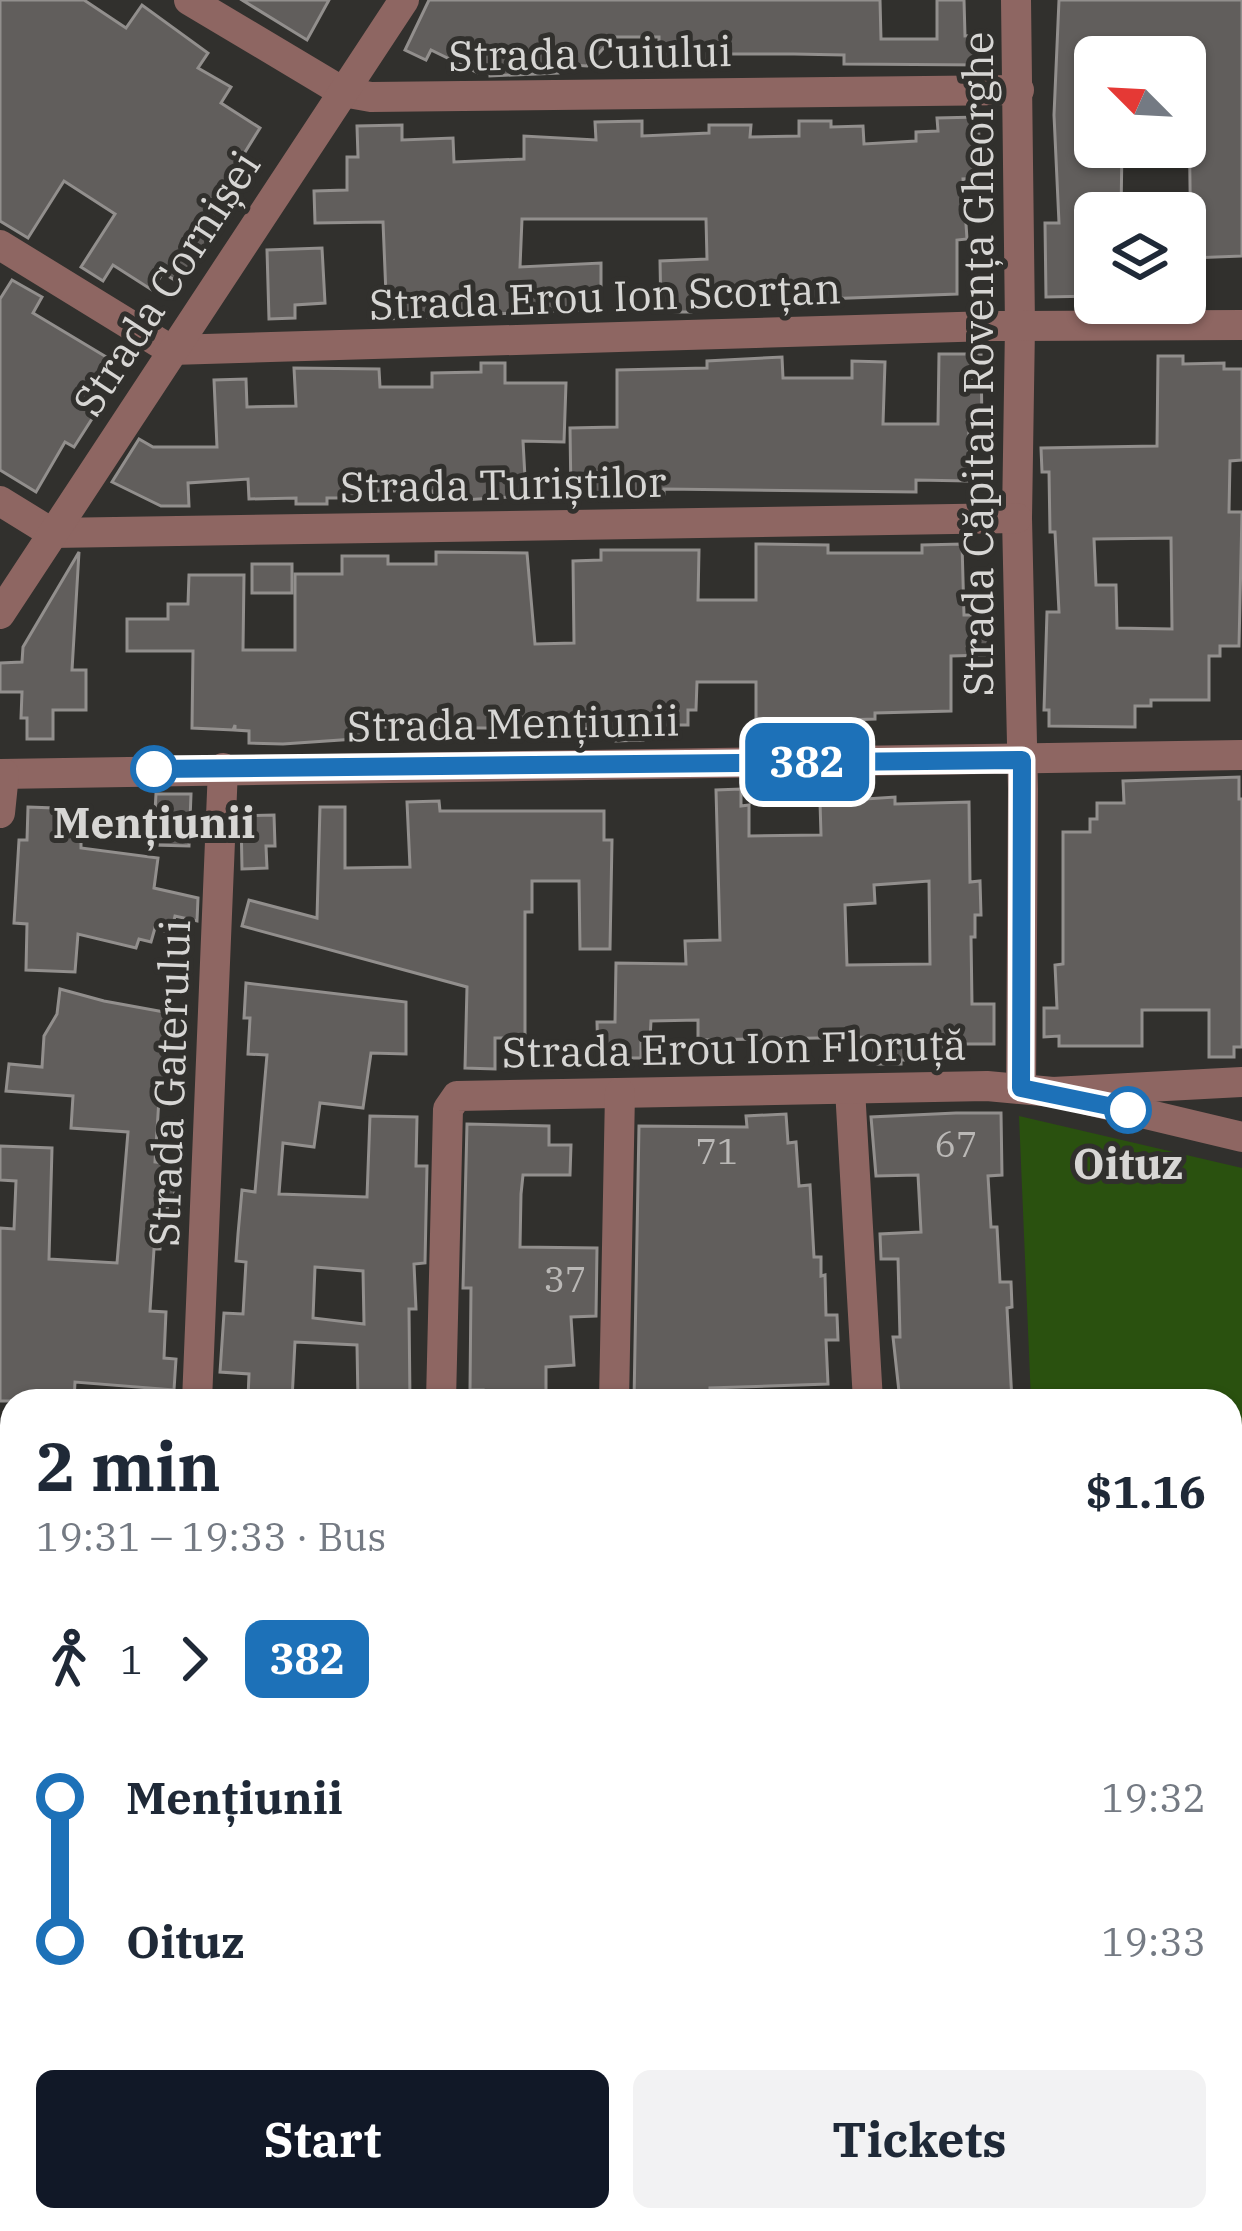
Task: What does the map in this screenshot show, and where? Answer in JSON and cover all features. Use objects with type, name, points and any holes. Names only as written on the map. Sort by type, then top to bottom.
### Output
[{"type":"street","name":"Strada Cuiului","points":[[189,0],[343,92],[385,98],[1019,90]]},
{"type":"street","name":"Strada Cornișei","points":[[0,614],[404,0]]},
{"type":"street","name":"Strada Căpitan Rovența Gheorghe","points":[[1016,0],[1021,1088]]},
{"type":"street","points":[[0,245],[171,350]]},
{"type":"street","name":"Strada Erou Ion Scorțan","points":[[171,350],[1020,326],[1242,325]]},
{"type":"street","points":[[0,501],[52,533]]},
{"type":"street","name":"Strada Turiștilor","points":[[52,533],[1017,518]]},
{"type":"street","name":"Strada Mențiunii","points":[[2,774],[1242,755]]},
{"type":"street","name":"Strada Gaterului","points":[[197,1389],[223,768]]},
{"type":"street","points":[[0,812],[2,774]]},
{"type":"street","points":[[1052,1091],[1242,1082]]},
{"type":"street","points":[[850,1089],[867,1389]]},
{"type":"street","points":[[1052,1091],[1242,1137]]},
{"type":"street","name":"Strada Erou Ion Floruță","points":[[441,1389],[451,1101],[461,1095],[1052,1091]]},
{"type":"street","points":[[614,1389],[620,1094]]},
{"type":"green space","points":[[1019,1116],[1242,1168],[1242,1389],[1030,1389]]},
{"type":"building","points":[[0,0],[84,0],[126,28],[142,5],[208,53],[198,68],[231,87],[221,103],[260,128],[226,183],[236,199],[181,284],[163,273],[152,290],[113,265],[103,281],[81,267],[115,214],[64,181],[28,238],[0,221]]},
{"type":"building","points":[[242,0],[329,0],[307,40]]},
{"type":"building","points":[[429,0],[880,0],[881,39],[937,39],[937,0],[964,0],[965,36],[984,35],[984,65],[844,64],[844,55],[794,54],[707,54],[707,60],[659,60],[659,37],[614,37],[587,66],[557,64],[558,73],[490,76],[431,50],[426,60],[405,50]]},
{"type":"building","points":[[1059,0],[1242,0],[1242,256],[1206,257],[1206,192],[1190,192],[1190,168],[1206,168],[1206,36],[1074,36],[1074,168],[1122,168],[1121,192],[1074,192],[1074,296],[1046,297],[1045,223],[1059,223],[1054,115]]},
{"type":"building","points":[[978,117],[981,178],[963,179],[967,239],[957,240],[957,294],[824,299],[824,306],[796,306],[796,287],[693,291],[691,312],[661,312],[660,261],[707,259],[706,219],[522,219],[520,267],[601,263],[597,309],[387,319],[383,222],[315,223],[314,191],[347,190],[347,157],[358,157],[357,126],[402,125],[402,140],[453,138],[454,162],[524,159],[524,136],[596,140],[595,122],[642,121],[642,136],[709,133],[709,125],[751,125],[750,137],[799,136],[799,121],[831,121],[831,127],[863,126],[864,144],[916,141],[916,132],[938,131],[937,118]]},
{"type":"building","points":[[322,248],[325,303],[295,305],[295,318],[269,319],[267,250]]},
{"type":"building","points":[[12,280],[42,297],[33,313],[113,361],[87,405],[97,411],[74,447],[65,442],[36,492],[0,470],[0,299]]},
{"type":"building","points":[[939,354],[981,354],[982,427],[969,426],[968,481],[916,480],[916,492],[664,489],[664,494],[571,496],[570,428],[617,427],[617,370],[707,368],[707,361],[782,357],[783,378],[852,378],[852,361],[885,362],[883,424],[938,424]]},
{"type":"building","points":[[1158,356],[1183,356],[1183,364],[1224,363],[1224,369],[1242,369],[1242,460],[1230,461],[1229,512],[1242,512],[1239,646],[1220,646],[1220,656],[1209,656],[1209,700],[1151,700],[1151,706],[1135,706],[1135,727],[1049,726],[1049,710],[1044,710],[1047,612],[1059,612],[1049,472],[1042,472],[1041,448],[1157,446]],"holes":[[[1171,538],[1172,629],[1117,628],[1116,585],[1096,585],[1094,539]]]},
{"type":"building","points":[[481,363],[505,363],[505,383],[566,383],[564,442],[523,441],[526,496],[432,502],[432,491],[365,491],[365,498],[296,504],[296,498],[249,499],[248,479],[188,483],[189,506],[161,506],[112,482],[139,439],[153,447],[217,447],[214,380],[246,379],[247,407],[296,406],[294,368],[379,369],[380,387],[432,387],[432,373],[481,372]]},
{"type":"building","points":[[756,544],[828,545],[828,553],[922,553],[922,545],[962,544],[964,615],[990,615],[989,655],[951,656],[951,711],[781,722],[781,732],[756,732],[756,682],[697,682],[696,710],[688,710],[688,725],[643,725],[643,740],[616,741],[616,729],[369,727],[369,738],[283,744],[249,743],[249,731],[235,730],[235,725],[233,730],[192,728],[193,651],[127,651],[127,619],[168,619],[168,604],[188,604],[189,575],[244,575],[243,650],[295,650],[295,574],[342,574],[342,556],[388,556],[388,564],[436,564],[436,552],[527,553],[535,644],[574,643],[573,561],[601,560],[601,550],[699,550],[698,600],[756,600]]},
{"type":"building","points":[[79,552],[72,670],[86,670],[86,710],[53,710],[53,739],[27,739],[27,718],[21,718],[22,692],[0,692],[0,663],[22,662],[23,647]]},
{"type":"building","points":[[252,564],[292,564],[292,593],[252,593]]},
{"type":"building","points":[[1239,777],[1242,1047],[1234,1047],[1234,1057],[1209,1057],[1209,1010],[1142,1010],[1142,1046],[1059,1046],[1059,1036],[1044,1037],[1044,1008],[1057,1008],[1055,965],[1063,964],[1063,832],[1090,832],[1090,819],[1097,819],[1097,803],[1124,803],[1123,781]]},
{"type":"building","points":[[741,789],[741,806],[749,805],[749,836],[821,835],[820,802],[895,797],[895,804],[969,802],[970,882],[980,881],[981,915],[975,915],[975,937],[971,937],[972,1004],[994,1004],[994,1044],[963,1044],[963,1060],[874,1064],[874,1037],[698,1040],[698,1020],[651,1021],[650,1039],[641,1038],[641,1058],[598,1058],[597,1022],[615,1022],[616,963],[686,964],[685,941],[720,940],[716,790]],"holes":[[[929,881],[930,964],[847,965],[845,905],[875,903],[874,885]]]},
{"type":"building","points":[[156,794],[191,794],[189,846],[153,845]]},
{"type":"building","points":[[439,801],[440,811],[604,811],[604,840],[612,840],[610,949],[580,949],[579,881],[532,881],[532,912],[525,912],[525,1038],[495,1038],[495,1069],[465,1068],[467,987],[242,926],[249,900],[317,918],[320,807],[345,807],[345,868],[410,867],[407,802]]},
{"type":"building","points":[[28,807],[81,815],[81,848],[158,858],[154,888],[198,898],[197,921],[175,916],[171,933],[155,928],[151,942],[139,939],[136,948],[78,934],[75,972],[26,970],[27,924],[14,923],[19,840],[27,840]]},
{"type":"building","points":[[274,815],[275,846],[266,846],[267,868],[242,869],[241,816]]},
{"type":"building","points":[[246,983],[406,1002],[406,1054],[371,1053],[363,1108],[320,1103],[314,1147],[283,1143],[279,1194],[367,1197],[370,1116],[417,1117],[416,1166],[427,1166],[425,1263],[414,1264],[410,1389],[358,1389],[357,1345],[295,1342],[293,1389],[248,1389],[249,1374],[220,1372],[224,1313],[243,1314],[246,1262],[236,1261],[242,1190],[255,1192],[267,1055],[248,1054],[250,1018],[244,1018]],"holes":[[[315,1267],[363,1271],[364,1324],[313,1318]]]},
{"type":"building","points":[[60,989],[186,1016],[174,1084],[160,1083],[155,1162],[178,1165],[174,1198],[168,1198],[166,1237],[161,1237],[160,1249],[154,1249],[150,1311],[166,1312],[164,1358],[176,1359],[174,1389],[75,1382],[75,1389],[0,1389],[0,1228],[14,1229],[16,1181],[0,1180],[0,1146],[52,1148],[49,1259],[117,1263],[128,1132],[71,1128],[73,1096],[6,1091],[9,1064],[42,1067],[44,1036],[57,1014]]},
{"type":"building","points":[[1001,1113],[1002,1175],[988,1176],[1000,1282],[1011,1282],[1012,1307],[1007,1308],[1011,1389],[899,1389],[893,1337],[900,1337],[898,1259],[881,1259],[880,1234],[921,1232],[918,1175],[876,1176],[871,1117]]},
{"type":"building","points":[[786,1114],[788,1143],[796,1142],[799,1186],[810,1185],[814,1257],[821,1257],[821,1276],[825,1275],[826,1315],[837,1315],[838,1340],[826,1340],[828,1384],[634,1389],[639,1126],[747,1127],[746,1116]]},
{"type":"building","points":[[467,1124],[549,1126],[549,1145],[571,1145],[570,1175],[523,1175],[520,1247],[597,1248],[596,1316],[571,1317],[574,1365],[546,1367],[546,1389],[470,1389],[471,1288],[463,1288]]},
{"type":"bus line","name":"382","points":[[154,769],[1022,760],[1021,1088],[1128,1110]]},
{"type":"place","name":"Mențiunii","points":[[154,769]]},
{"type":"place","name":"Oituz","points":[[1128,1110]]}]
